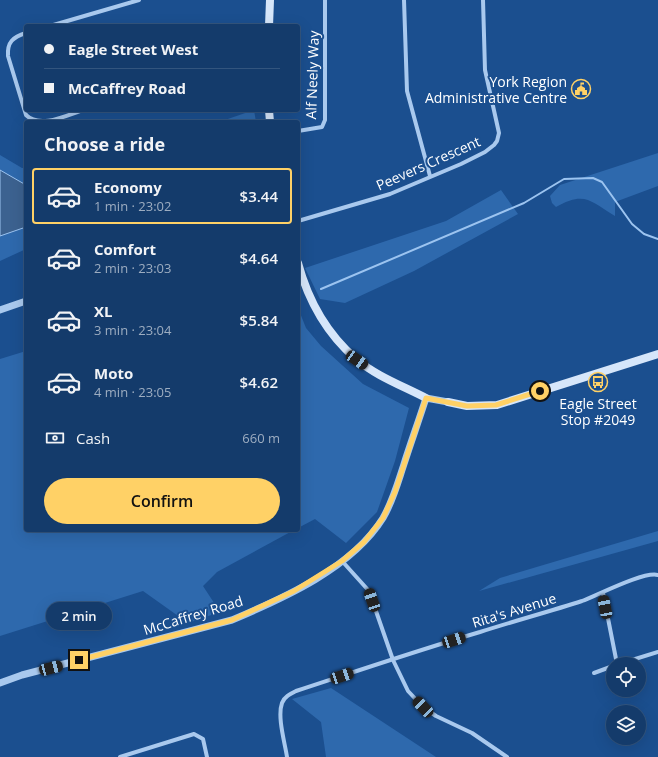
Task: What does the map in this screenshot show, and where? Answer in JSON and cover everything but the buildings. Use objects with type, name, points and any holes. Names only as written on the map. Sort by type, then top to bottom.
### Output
[{"type":"main road","points":[[269,24],[270,0]]},
{"type":"main road","points":[[300,271],[304,287],[318,313],[342,345],[357,360],[377,373],[426,398]]},
{"type":"main road","points":[[448,402],[467,406],[496,405],[658,354]]},
{"type":"street","points":[[57,24],[139,0]]},
{"type":"street","name":"Alf Neely Way","points":[[300,131],[322,127],[325,120],[325,0]]},
{"type":"street","points":[[404,0],[407,91],[430,176]]},
{"type":"street","name":"Peevers Crescent","points":[[300,220],[390,194],[485,152],[497,141],[499,133],[485,70],[484,0]]},
{"type":"street","points":[[24,34],[11,40],[7,48],[8,56],[24,108]]},
{"type":"street","points":[[25,112],[31,120]]},
{"type":"street","points":[[49,120],[76,112]]},
{"type":"street","points":[[0,310],[24,302]]},
{"type":"street","points":[[426,398],[448,402]]},
{"type":"street","name":"McCaffrey Road","points":[[0,683],[22,675],[232,620],[294,591],[342,561],[364,542],[383,518],[395,492],[426,398]]},
{"type":"street","points":[[342,561],[369,591],[392,660],[408,691],[423,707],[436,716],[472,734],[507,757]]},
{"type":"street","name":"Rita's Avenue","points":[[287,757],[280,715],[282,703],[287,696],[392,660],[541,615],[603,593],[627,582],[646,576],[658,576]]},
{"type":"street","points":[[603,593],[617,657]]},
{"type":"street","points":[[641,657],[658,652]]},
{"type":"street","points":[[594,673],[606,669]]},
{"type":"street","points":[[120,757],[194,734],[203,739],[207,757]]},
{"type":"shaded area","points":[[248,112],[254,112],[256,120],[225,120]]},
{"type":"shaded area","points":[[658,153],[658,186],[615,202],[615,216],[593,202],[587,200],[574,200],[556,207],[552,203],[550,196],[560,185]]},
{"type":"shaded area","points":[[0,155],[24,168],[24,250],[0,261]]},
{"type":"shaded area","points":[[0,170],[24,184],[24,228],[0,236]]},
{"type":"shaded area","points":[[501,190],[518,214],[414,271],[345,303],[320,299],[305,268],[446,221]]},
{"type":"shaded area","points":[[300,313],[306,328],[321,346],[363,384],[409,408],[395,461],[377,512],[346,543],[315,519],[300,527]]},
{"type":"shaded area","points":[[24,352],[24,532],[290,532],[217,572],[203,586],[220,612],[188,623],[143,591],[0,636],[0,359]]},
{"type":"shaded area","points":[[658,531],[658,541],[479,591],[500,578]]},
{"type":"shaded area","points":[[331,688],[436,757],[326,757],[321,722],[292,699]]},
{"type":"waterway","points":[[321,289],[524,203],[564,179],[593,178],[602,182],[632,224],[644,234],[658,239]]},
{"type":"place","name":"York Region Administrative Centre","points":[[581,89]]},
{"type":"place","name":"Eagle Street Stop #2049","points":[[598,382]]},
{"type":"route","points":[[79,660],[232,620],[294,591],[342,561],[364,542],[383,518],[395,492],[426,398],[467,406],[496,405],[540,391]]}]
